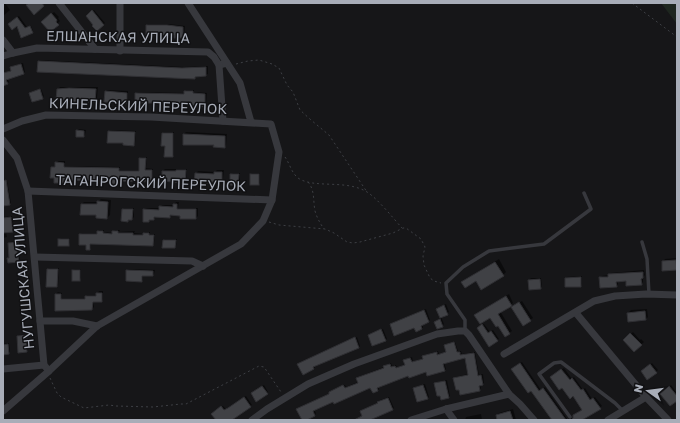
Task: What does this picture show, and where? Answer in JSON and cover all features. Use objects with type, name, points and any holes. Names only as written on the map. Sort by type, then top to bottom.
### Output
[{"type":"street","points":[[59,3],[96,49]]},
{"type":"street","points":[[120,3],[120,51]]},
{"type":"street","points":[[188,3],[240,83],[251,122]]},
{"type":"street","points":[[3,40],[13,53]]},
{"type":"street","name":"ЕЛШАНСКАЯ УЛИЦА","points":[[3,56],[37,48],[208,52],[214,57],[219,65]]},
{"type":"street","points":[[223,122],[219,65],[227,63]]},
{"type":"street","name":"КИНЕЛЬСКИЙ ПЕРЕУЛОК","points":[[3,129],[22,121],[46,115],[151,117],[223,122],[251,122],[272,124],[279,152]]},
{"type":"street","name":"НУГУШСКАЯ УЛИЦА","points":[[3,140],[17,158],[28,192],[44,364],[49,371]]},
{"type":"street","points":[[3,411],[97,326],[241,244],[263,221],[272,200],[279,152]]},
{"type":"street","name":"ТАГАНРОГСКИЙ ПЕРЕУЛОК","points":[[28,192],[272,200]]},
{"type":"street","points":[[35,257],[192,260],[202,266]]},
{"type":"street","points":[[504,354],[576,313],[594,301],[615,296],[649,294],[677,296]]},
{"type":"street","points":[[576,313],[646,397],[668,420]]},
{"type":"street","points":[[40,321],[74,320],[97,326]]},
{"type":"street","points":[[252,420],[308,384],[354,364],[438,334],[458,331],[467,333],[509,394],[534,420]]},
{"type":"street","points":[[3,369],[44,364]]},
{"type":"street","points":[[411,420],[446,409],[509,394]]},
{"type":"street","points":[[608,420],[646,397]]},
{"type":"street","points":[[446,409],[454,420]]},
{"type":"lane","points":[[467,333],[465,320],[447,294],[446,284],[463,267],[489,251],[544,244],[591,209],[584,193]]},
{"type":"lane","points":[[642,242],[647,259],[649,294]]},
{"type":"lane","points":[[570,417],[539,374],[554,362],[561,362],[615,403],[623,412]]},
{"type":"path","points":[[632,3],[677,37]]},
{"type":"path","points":[[227,63],[235,64],[259,60],[279,68],[293,92],[300,110],[329,135],[368,192],[403,228],[406,228],[421,239],[425,247],[423,256],[424,265],[430,278],[434,281],[446,284]]},
{"type":"path","points":[[279,152],[289,163],[292,171],[298,178],[308,182],[346,185],[368,192]]},
{"type":"path","points":[[308,182],[311,188],[315,211],[319,222],[325,229]]},
{"type":"path","points":[[263,221],[279,225],[325,229],[347,242],[353,243],[393,233],[403,228]]},
{"type":"path","points":[[49,371],[57,393],[61,397],[84,408],[110,405],[145,407],[186,404],[259,366],[264,367],[277,387],[286,397]]},
{"type":"shaded area","points":[[661,3],[677,3],[677,24]]},
{"type":"building","points":[[29,3],[42,3],[44,6],[34,15],[26,5]]},
{"type":"building","points":[[92,10],[104,25],[97,31],[86,16]]},
{"type":"building","points":[[51,13],[59,25],[50,32],[41,22]]},
{"type":"building","points":[[17,17],[25,28],[30,26],[33,33],[21,38],[17,26],[12,30],[8,24]]},
{"type":"building","points":[[146,25],[183,27],[183,38],[174,38],[174,35],[146,36]]},
{"type":"building","points":[[38,61],[182,68],[206,67],[206,76],[195,77],[195,79],[37,72]]},
{"type":"building","points":[[21,64],[24,74],[6,80],[8,84],[3,86],[3,73],[11,71],[10,67]]},
{"type":"building","points":[[40,89],[43,99],[32,102],[29,93]]},
{"type":"building","points":[[57,89],[96,89],[95,102],[69,102],[69,100],[56,100]]},
{"type":"building","points":[[105,91],[127,93],[127,103],[104,102]]},
{"type":"building","points":[[184,91],[193,91],[193,93],[205,94],[205,107],[165,103],[135,103],[135,93],[184,94]]},
{"type":"building","points":[[76,130],[84,131],[84,137],[76,137]]},
{"type":"building","points":[[108,131],[135,132],[134,146],[123,145],[123,143],[107,143]]},
{"type":"building","points":[[162,133],[173,133],[173,157],[164,157],[165,146],[161,146]]},
{"type":"building","points":[[183,134],[225,136],[225,148],[213,147],[214,145],[183,145]]},
{"type":"building","points":[[139,158],[146,158],[145,170],[152,170],[152,182],[119,181],[119,184],[109,184],[109,178],[100,178],[100,181],[64,180],[64,183],[54,183],[54,178],[50,178],[51,167],[55,167],[55,162],[64,163],[64,167],[119,168],[119,171],[139,171]]},
{"type":"building","points":[[186,170],[185,183],[162,181],[162,171]]},
{"type":"building","points":[[214,172],[222,172],[222,182],[194,184],[195,173],[214,174]]},
{"type":"building","points":[[230,174],[239,174],[238,186],[230,185]]},
{"type":"building","points":[[250,174],[259,174],[259,185],[250,185]]},
{"type":"building","points":[[6,180],[10,205],[3,206],[3,181]]},
{"type":"building","points":[[97,201],[108,202],[107,219],[96,218],[96,215],[80,215],[81,204],[97,204]]},
{"type":"building","points":[[173,204],[177,204],[177,209],[196,209],[196,219],[180,219],[180,216],[170,215],[170,218],[154,217],[154,220],[143,222],[143,209],[159,210],[159,206],[173,207]]},
{"type":"building","points":[[122,209],[133,209],[132,220],[128,220],[128,222],[121,221]]},
{"type":"building","points":[[11,217],[13,232],[3,233],[3,218]]},
{"type":"building","points":[[97,231],[112,234],[112,231],[118,231],[118,233],[133,233],[133,235],[143,235],[143,233],[149,233],[149,235],[154,235],[153,246],[90,244],[90,250],[86,250],[86,245],[79,245],[79,234],[97,234]]},
{"type":"building","points":[[58,239],[69,239],[69,246],[58,246]]},
{"type":"building","points":[[163,240],[176,240],[175,248],[162,248]]},
{"type":"building","points":[[18,242],[19,251],[17,251],[19,262],[8,263],[8,243]]},
{"type":"building","points":[[676,260],[677,270],[662,271],[662,261]]},
{"type":"building","points":[[495,262],[504,276],[481,290],[476,281],[465,288],[461,282]]},
{"type":"building","points":[[47,269],[58,269],[57,287],[46,287]]},
{"type":"building","points":[[72,270],[80,270],[80,281],[72,281]]},
{"type":"building","points":[[126,270],[153,271],[153,276],[142,276],[142,282],[126,281]]},
{"type":"building","points":[[643,272],[643,278],[641,279],[642,285],[626,286],[626,281],[616,282],[617,287],[600,288],[599,277],[608,277],[608,274]]},
{"type":"building","points":[[581,277],[581,287],[565,287],[565,278]]},
{"type":"building","points":[[540,279],[541,289],[529,290],[528,280]]},
{"type":"building","points":[[96,293],[102,293],[102,302],[93,302],[92,310],[55,311],[55,294],[61,294],[61,299],[85,299],[85,296],[96,296]]},
{"type":"building","points":[[506,296],[512,306],[498,314],[510,334],[505,337],[498,326],[496,327],[490,318],[480,324],[474,315]]},
{"type":"building","points":[[519,302],[531,321],[523,326],[511,307]]},
{"type":"building","points":[[444,305],[448,315],[440,318],[436,309]]},
{"type":"building","points":[[424,310],[429,322],[421,326],[422,329],[416,332],[414,328],[394,336],[390,324]]},
{"type":"building","points":[[645,311],[646,320],[628,322],[627,313]]},
{"type":"building","points":[[440,319],[443,327],[437,329],[434,322]]},
{"type":"building","points":[[482,324],[488,333],[491,331],[498,341],[489,347],[477,328]]},
{"type":"building","points":[[381,329],[386,341],[372,346],[368,335]]},
{"type":"building","points":[[630,333],[642,345],[634,352],[623,340]]},
{"type":"building","points":[[27,335],[27,352],[18,353],[17,336]]},
{"type":"building","points":[[355,337],[359,348],[313,367],[314,369],[303,375],[297,364]]},
{"type":"building","points":[[454,342],[457,352],[460,352],[460,355],[474,353],[478,376],[481,375],[483,385],[479,386],[480,391],[460,395],[459,390],[456,390],[453,378],[468,375],[465,358],[443,364],[445,371],[427,376],[426,372],[409,378],[408,376],[377,388],[378,391],[373,393],[370,388],[334,404],[333,402],[313,411],[315,416],[307,420],[302,420],[296,409],[329,394],[329,392],[343,385],[345,388],[358,383],[356,378],[384,368],[383,366],[390,364],[391,367],[395,366],[396,368],[405,365],[403,360],[410,358],[412,362],[423,359],[422,356],[437,352],[437,355],[446,352],[444,345]]},
{"type":"building","points":[[8,344],[9,354],[3,355],[3,345]]},
{"type":"building","points":[[520,363],[539,391],[543,388],[566,420],[552,420],[531,391],[528,393],[511,369]]},
{"type":"building","points":[[650,364],[657,373],[647,380],[641,371]]},
{"type":"building","points":[[561,369],[570,380],[572,378],[581,390],[583,389],[590,400],[593,398],[601,409],[582,420],[571,420],[573,415],[582,410],[573,396],[570,399],[562,388],[559,390],[550,377]]},
{"type":"building","points":[[445,381],[449,398],[441,400],[440,396],[437,396],[434,383]]},
{"type":"building","points":[[423,385],[428,399],[417,402],[413,388]]},
{"type":"building","points":[[262,386],[268,394],[256,402],[251,393]]},
{"type":"building","points":[[669,386],[677,396],[677,401],[670,406],[660,394]]},
{"type":"building","points":[[244,397],[251,407],[232,420],[216,420],[211,414],[221,406],[224,410]]},
{"type":"building","points":[[388,398],[393,410],[370,420],[354,420],[362,416],[360,411]]},
{"type":"building","points":[[510,411],[513,420],[497,420],[496,415]]}]
